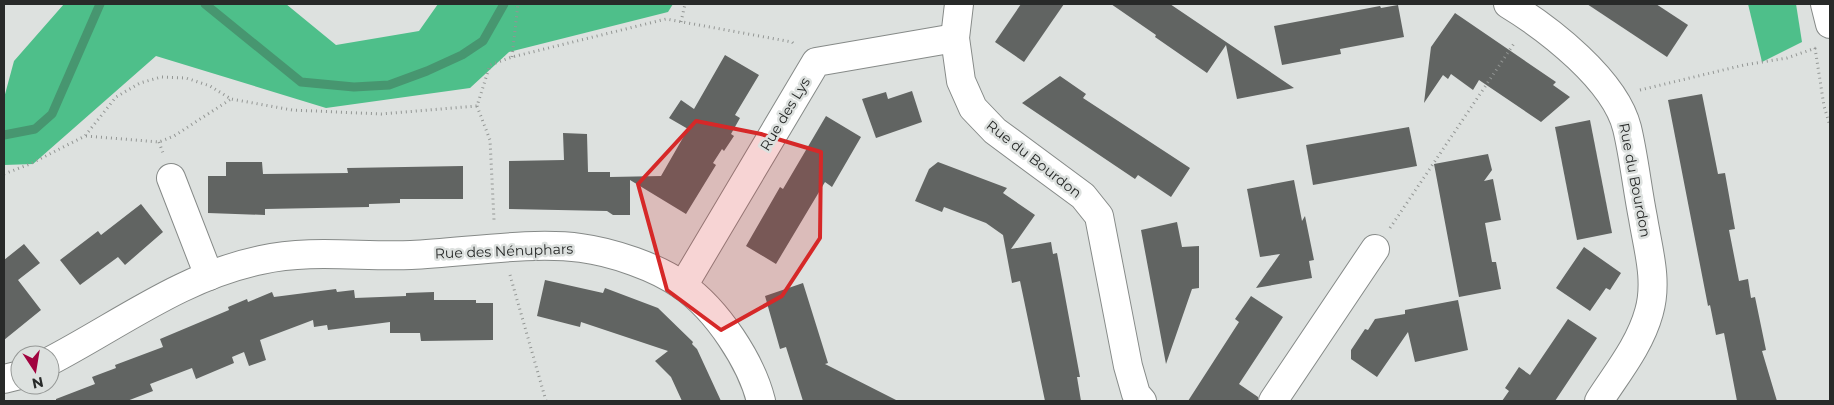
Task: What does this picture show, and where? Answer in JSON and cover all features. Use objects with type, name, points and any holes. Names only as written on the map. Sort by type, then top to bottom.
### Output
[{"type":"street","name":"Rue du Bourdon","points":[[959,4],[954,38],[961,81],[973,108],[995,131],[1083,196],[1099,216],[1128,366],[1136,394],[1142,401]]},
{"type":"street","name":"Rue du Bourdon","points":[[1508,4],[1536,11],[1595,74],[1614,101],[1627,127],[1653,283],[1649,312],[1638,342],[1606,399]]},
{"type":"street","points":[[1826,4],[1826,35]]},
{"type":"street","name":"Rue des Lys","points":[[683,286],[816,62],[954,38]]},
{"type":"street","points":[[171,178],[209,276]]},
{"type":"street","name":"Rue des Nénuphars","points":[[60,356],[122,319],[209,276],[261,260],[304,255],[386,256],[580,248],[618,256],[683,286],[707,308],[728,333],[745,361],[761,401]]},
{"type":"street","points":[[1273,401],[1375,249]]},
{"type":"street","points":[[4,387],[12,401]]},
{"type":"path","points":[[512,57],[518,4]]},
{"type":"path","points":[[681,22],[685,4]]},
{"type":"path","points":[[1375,249],[1536,11]]},
{"type":"path","points":[[495,226],[490,140],[477,106],[490,65],[512,57],[666,20],[792,42],[816,62]]},
{"type":"path","points":[[1614,101],[1649,87],[1744,65],[1787,58],[1814,48],[1826,35]]},
{"type":"path","points":[[1814,48],[1824,106],[1830,126]]},
{"type":"path","points":[[4,174],[30,164],[85,136],[116,97],[140,82],[161,77],[186,78],[210,86],[231,99],[292,110],[381,114],[477,106]]},
{"type":"path","points":[[85,136],[159,142],[174,136],[231,99]]},
{"type":"path","points":[[510,271],[546,401]]},
{"type":"highlighted area","points":[[696,121],[761,134],[821,152],[820,238],[782,296],[721,330],[667,290],[638,184]]},
{"type":"green space","points":[[64,4],[286,4],[336,45],[419,31],[438,4],[673,4],[668,12],[509,52],[470,88],[326,108],[156,56],[33,164],[4,165],[4,98],[14,61]]},
{"type":"green space","points":[[1748,4],[1796,4],[1802,42],[1762,62]]},
{"type":"building","points":[[1021,4],[1064,4],[1024,62],[995,42]]},
{"type":"building","points":[[1111,4],[1170,4],[1294,88],[1237,99],[1226,45],[1207,73]]},
{"type":"building","points":[[1587,4],[1656,4],[1688,25],[1667,57]]},
{"type":"building","points":[[1398,5],[1404,37],[1340,49],[1341,54],[1282,65],[1274,26],[1380,6],[1381,8]]},
{"type":"building","points":[[1455,13],[1556,82],[1553,85],[1570,97],[1541,122],[1479,80],[1473,90],[1451,74],[1448,79],[1443,75],[1424,103],[1431,47]]},
{"type":"building","points":[[725,55],[759,75],[735,115],[740,118],[731,134],[734,136],[713,163],[716,165],[686,214],[630,180],[630,215],[613,215],[607,211],[509,209],[509,161],[564,160],[563,133],[587,134],[588,172],[610,172],[610,177],[661,176],[688,129],[669,118],[681,100],[694,109]]},
{"type":"building","points":[[1060,76],[1086,94],[1083,98],[1190,168],[1171,197],[1138,175],[1135,179],[1022,103]]},
{"type":"building","points":[[912,91],[922,122],[876,138],[862,99],[886,92],[888,99]]},
{"type":"building","points":[[1702,94],[1718,174],[1725,173],[1735,229],[1729,230],[1739,281],[1748,279],[1751,298],[1755,297],[1766,350],[1762,351],[1777,401],[1737,401],[1724,333],[1716,335],[1710,305],[1708,306],[1668,100]]},
{"type":"building","points":[[826,116],[861,137],[832,187],[825,182],[776,264],[746,246],[780,187],[783,189]]},
{"type":"building","points":[[1590,120],[1612,233],[1577,240],[1555,127]]},
{"type":"building","points":[[1409,127],[1417,166],[1313,185],[1306,145]]},
{"type":"building","points":[[1488,154],[1492,170],[1484,181],[1493,179],[1501,220],[1485,223],[1492,262],[1496,262],[1501,289],[1459,297],[1434,164]]},
{"type":"building","points":[[226,162],[262,162],[263,174],[348,173],[347,168],[463,166],[463,199],[400,199],[400,203],[369,204],[369,207],[265,209],[265,215],[208,213],[208,176],[226,176]]},
{"type":"building","points":[[938,162],[1007,188],[1003,193],[1035,215],[1011,249],[1051,242],[1053,254],[1057,253],[1080,377],[1077,377],[1081,401],[1045,401],[1020,281],[1012,283],[1003,235],[986,223],[944,207],[942,212],[915,201],[929,169]]},
{"type":"building","points":[[1294,180],[1302,221],[1305,216],[1314,260],[1309,261],[1312,278],[1256,288],[1280,254],[1260,257],[1247,189]]},
{"type":"building","points":[[141,204],[163,232],[125,265],[118,257],[80,285],[60,260],[98,231],[101,235]]},
{"type":"building","points":[[1177,222],[1182,247],[1199,246],[1199,288],[1192,289],[1166,364],[1141,230]]},
{"type":"building","points":[[24,244],[40,263],[18,280],[41,310],[4,340],[4,260]]},
{"type":"building","points":[[1584,247],[1621,273],[1610,290],[1606,288],[1590,311],[1556,288]]},
{"type":"building","points":[[545,280],[603,293],[605,288],[658,308],[693,342],[692,344],[697,349],[721,401],[682,401],[671,377],[655,361],[668,351],[581,322],[580,327],[537,316]]},
{"type":"building","points":[[803,283],[828,363],[825,364],[898,401],[803,401],[786,347],[780,349],[765,296]]},
{"type":"building","points":[[336,289],[337,292],[354,290],[355,298],[406,296],[406,293],[434,292],[434,300],[476,300],[476,303],[493,303],[493,340],[421,341],[420,333],[390,333],[390,322],[328,330],[327,325],[314,327],[313,320],[260,340],[266,360],[249,366],[244,352],[232,357],[234,363],[196,379],[192,368],[150,384],[153,391],[127,401],[56,401],[56,399],[95,384],[92,377],[116,368],[115,365],[163,347],[160,339],[229,310],[228,307],[247,299],[248,302],[272,292],[274,297]]},
{"type":"building","points":[[1251,296],[1283,317],[1239,384],[1258,397],[1258,401],[1188,401],[1239,322],[1235,319]]},
{"type":"building","points":[[1458,300],[1468,350],[1415,362],[1408,332],[1377,377],[1351,359],[1351,350],[1365,329],[1368,330],[1375,319],[1405,314],[1405,310]]},
{"type":"building","points":[[1568,319],[1597,338],[1555,401],[1502,401],[1509,391],[1505,388],[1519,367],[1530,375]]},
{"type":"waterway","points":[[4,135],[35,129],[52,114],[100,4]]},
{"type":"waterway","points":[[205,4],[301,82],[354,87],[389,85],[462,55],[483,41],[504,4]]}]
